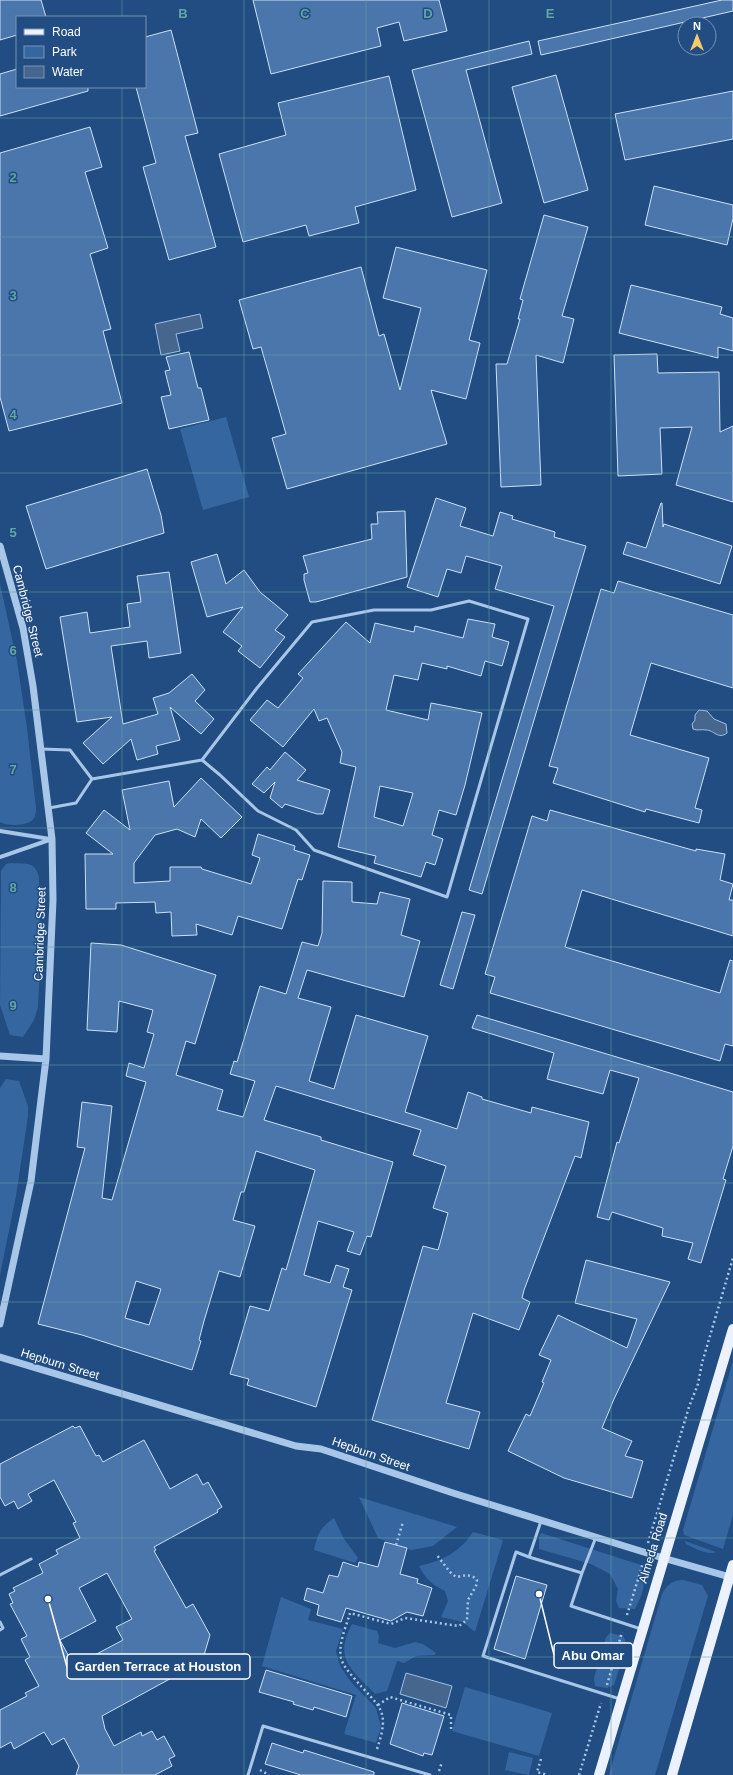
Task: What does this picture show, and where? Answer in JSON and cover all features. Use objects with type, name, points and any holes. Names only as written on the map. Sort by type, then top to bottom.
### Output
[{"type":"main road","name":"Almeda Road","points":[[599,1775],[733,1329]]},
{"type":"main road","points":[[672,1775],[731,1577],[733,1565]]},
{"type":"street","name":"Cambridge Street","points":[[0,546],[23,628],[33,686],[52,839],[53,900],[46,1059],[31,1181],[0,1324]]},
{"type":"street","points":[[0,832],[52,839]]},
{"type":"street","points":[[0,857],[52,839]]},
{"type":"street","points":[[0,1056],[46,1059]]},
{"type":"street","name":"Hepburn Street","points":[[0,1357],[296,1446],[321,1449],[453,1493],[663,1558],[731,1577]]},
{"type":"lane","points":[[49,808],[76,803],[92,779],[202,760],[257,688],[312,622],[374,610],[431,610],[469,601],[528,619],[447,897],[314,850],[296,830],[258,811],[202,760]]},
{"type":"lane","points":[[41,749],[70,750],[92,779]]},
{"type":"lane","points":[[529,1556],[541,1520]]},
{"type":"lane","points":[[596,1537],[571,1606],[642,1629]]},
{"type":"lane","points":[[582,1573],[516,1552],[483,1656],[622,1700]]},
{"type":"lane","points":[[0,1575],[30,1559]]},
{"type":"lane","points":[[0,1622],[3,1628],[0,1630]]},
{"type":"lane","points":[[248,1775],[263,1726],[430,1775]]},
{"type":"path","name":"Almeda Road","points":[[651,1534],[689,1407],[698,1384],[702,1363],[733,1258]]},
{"type":"path","points":[[396,1545],[403,1522]]},
{"type":"path","points":[[374,1759],[383,1730],[384,1720],[381,1708],[345,1667],[341,1657],[341,1645],[350,1613],[391,1624],[404,1618],[459,1626],[467,1620],[468,1600],[476,1586],[477,1580],[473,1576],[469,1575],[456,1577],[450,1572],[436,1554]]},
{"type":"path","name":"Almeda Road","points":[[579,1775],[640,1572]]},
{"type":"path","points":[[378,1705],[390,1697],[451,1716],[451,1732]]},
{"type":"path","points":[[541,1759],[538,1772],[548,1775]]},
{"type":"path","points":[[438,1775],[442,1762]]},
{"type":"green space","points":[[226,417],[249,497],[203,510],[180,429]]},
{"type":"green space","points":[[0,584],[17,661],[27,728],[36,808],[35,816],[31,821],[18,825],[0,822]]},
{"type":"green space","points":[[6,864],[30,864],[38,873],[39,878],[40,964],[38,1007],[34,1020],[23,1037],[10,1035],[0,1005],[1,871]]},
{"type":"green space","points":[[6,1079],[19,1081],[28,1106],[28,1116],[16,1196],[0,1275],[0,1088]]},
{"type":"green space","points":[[733,1361],[733,1515],[723,1549],[684,1535],[683,1530]]},
{"type":"green space","points":[[359,1497],[457,1527],[433,1546],[411,1550],[378,1538]]},
{"type":"green space","points":[[334,1518],[344,1539],[358,1558],[355,1563],[314,1550],[320,1531]]},
{"type":"green space","points":[[473,1532],[503,1540],[475,1632],[463,1622],[441,1617],[448,1601],[445,1591],[430,1581],[424,1575],[419,1566],[450,1555],[468,1539]]},
{"type":"green space","points":[[541,1533],[641,1565],[644,1583],[635,1609],[619,1608],[616,1601],[618,1589],[610,1574],[591,1564],[539,1549],[539,1537]]},
{"type":"green space","points":[[685,1541],[716,1552],[709,1553],[701,1551],[686,1544]]},
{"type":"green space","points":[[683,1580],[702,1585],[708,1596],[655,1775],[609,1775],[662,1594],[670,1584]]},
{"type":"green space","points":[[281,1597],[311,1609],[308,1620],[343,1629],[336,1651],[340,1666],[351,1682],[376,1708],[381,1727],[376,1743],[344,1734],[356,1695],[262,1666]]},
{"type":"green space","points":[[352,1624],[377,1631],[379,1637],[378,1643],[395,1648],[415,1642],[423,1644],[436,1653],[434,1655],[416,1656],[404,1663],[397,1661],[387,1691],[375,1694],[353,1671],[345,1655],[344,1646]]},
{"type":"green space","points":[[610,1633],[623,1636],[627,1644],[614,1685],[607,1688],[595,1686],[594,1678],[606,1637]]},
{"type":"green space","points":[[465,1687],[552,1713],[539,1756],[452,1731]]},
{"type":"green space","points":[[509,1752],[533,1758],[529,1775],[505,1770]]},
{"type":"water","points":[[200,314],[203,328],[176,334],[180,351],[161,355],[155,324]]},
{"type":"water","points":[[699,710],[707,711],[714,719],[726,724],[727,733],[724,735],[719,735],[709,730],[693,729],[692,724],[695,720],[695,715]]},
{"type":"water","points":[[406,1673],[452,1686],[446,1708],[400,1694]]},
{"type":"building","points":[[0,0],[41,0],[46,16],[16,16],[16,35],[0,40]]},
{"type":"building","points":[[253,0],[439,0],[447,31],[404,41],[399,22],[377,28],[381,46],[271,74]]},
{"type":"building","points":[[722,0],[733,0],[733,11],[711,16],[677,16],[677,24],[541,55],[538,41]]},
{"type":"building","points":[[171,30],[198,133],[185,136],[216,247],[169,260],[143,167],[156,163],[136,88],[146,88],[146,37]]},
{"type":"building","points":[[529,41],[532,54],[466,70],[502,203],[452,217],[412,70]]},
{"type":"building","points":[[16,69],[16,88],[88,88],[88,91],[0,116],[0,74]]},
{"type":"building","points":[[556,75],[588,190],[544,203],[512,87]]},
{"type":"building","points":[[389,76],[416,190],[355,207],[359,223],[309,236],[306,225],[243,242],[219,154],[286,135],[278,103]]},
{"type":"building","points":[[733,91],[733,139],[625,160],[615,114]]},
{"type":"building","points":[[90,127],[102,167],[85,172],[108,248],[90,254],[111,329],[103,331],[122,403],[9,431],[0,397],[0,153]]},
{"type":"building","points":[[654,186],[733,205],[733,218],[727,245],[645,225]]},
{"type":"building","points":[[544,215],[588,227],[562,316],[574,319],[563,363],[536,355],[541,485],[501,487],[496,364],[507,364],[520,319],[518,319],[523,300],[520,299]]},
{"type":"building","points":[[396,247],[487,270],[469,340],[480,343],[466,399],[431,390],[447,444],[287,489],[272,438],[286,434],[261,347],[253,349],[239,300],[361,267],[379,336],[384,334],[400,390],[421,308],[383,298]]},
{"type":"building","points":[[631,285],[722,307],[720,314],[733,318],[733,351],[718,347],[718,358],[619,333]]},
{"type":"building","points":[[189,352],[198,388],[201,388],[209,420],[169,429],[161,397],[171,395],[165,371],[170,370],[166,357]]},
{"type":"building","points":[[657,354],[658,373],[719,372],[720,432],[733,426],[733,502],[676,485],[692,427],[660,428],[662,474],[618,476],[614,355]]},
{"type":"building","points":[[147,469],[161,515],[164,533],[46,569],[26,506]]},
{"type":"building","points":[[436,498],[466,508],[460,526],[493,536],[500,512],[513,516],[512,519],[555,532],[554,537],[586,546],[482,894],[469,890],[554,606],[495,589],[502,566],[466,556],[461,573],[447,569],[438,597],[407,587]]},
{"type":"building","points":[[661,503],[663,527],[664,524],[732,546],[720,584],[623,554],[627,542],[646,548]]},
{"type":"building","points":[[405,511],[407,577],[316,602],[310,602],[304,580],[304,574],[308,573],[303,556],[372,539],[371,524],[378,524],[377,512]]},
{"type":"building","points":[[217,554],[226,584],[244,570],[260,592],[288,615],[275,630],[285,637],[260,668],[238,651],[242,646],[223,632],[243,607],[207,617],[191,562]]},
{"type":"building","points":[[169,572],[181,653],[149,658],[147,641],[111,646],[123,724],[158,714],[153,698],[169,693],[192,674],[205,690],[195,701],[214,719],[201,734],[170,707],[180,740],[156,746],[158,754],[137,760],[131,739],[103,764],[83,743],[112,717],[77,722],[60,617],[87,612],[90,633],[130,627],[127,604],[141,602],[137,576]]},
{"type":"building","points":[[618,581],[733,615],[733,688],[651,663],[630,735],[709,758],[695,808],[702,810],[699,823],[646,809],[645,812],[553,783],[558,768],[549,766],[601,589],[614,593]]},
{"type":"building","points":[[468,619],[495,624],[492,637],[509,642],[502,666],[485,661],[481,676],[447,666],[447,669],[422,663],[418,680],[394,675],[386,710],[428,720],[431,703],[482,713],[465,785],[456,815],[439,810],[432,835],[443,839],[435,865],[426,862],[421,877],[374,863],[376,856],[338,847],[356,767],[340,763],[342,752],[327,718],[319,721],[314,709],[283,747],[250,720],[267,700],[278,708],[303,678],[298,674],[346,622],[370,643],[375,623],[414,632],[415,626],[463,638]],"holes":[[[380,786],[413,793],[403,826],[374,817]]]},
{"type":"building","points":[[285,752],[306,770],[297,780],[330,790],[323,814],[317,814],[285,804],[282,808],[270,798],[275,782],[264,793],[252,784],[267,767],[270,770]]},
{"type":"building","points":[[201,778],[242,817],[221,838],[201,819],[195,837],[177,829],[155,835],[134,863],[134,883],[170,881],[170,867],[201,867],[202,869],[251,884],[260,858],[252,855],[258,834],[295,846],[294,850],[310,855],[302,880],[298,879],[282,929],[238,916],[232,935],[196,924],[197,935],[172,936],[171,912],[156,913],[155,902],[116,903],[116,909],[86,909],[85,854],[113,854],[86,833],[104,810],[130,830],[122,790],[169,781],[174,807]]},
{"type":"building","points":[[550,810],[696,851],[696,849],[725,854],[720,880],[733,884],[729,900],[733,900],[733,936],[582,890],[565,947],[720,993],[730,960],[733,961],[733,1046],[725,1044],[720,1061],[490,993],[495,977],[485,974],[532,816],[547,821]]},
{"type":"building","points":[[323,881],[352,882],[352,902],[377,904],[380,892],[410,899],[401,935],[420,941],[404,997],[307,970],[298,998],[331,1007],[309,1081],[334,1089],[356,1015],[428,1036],[405,1112],[457,1129],[468,1092],[482,1097],[482,1099],[531,1113],[532,1107],[589,1122],[581,1158],[575,1156],[524,1290],[522,1298],[530,1302],[519,1330],[473,1313],[446,1403],[480,1412],[469,1449],[372,1420],[423,1246],[438,1250],[448,1213],[433,1208],[446,1166],[413,1155],[421,1130],[276,1086],[264,1120],[321,1137],[321,1140],[393,1162],[371,1237],[367,1236],[360,1255],[347,1251],[354,1232],[318,1221],[304,1275],[330,1283],[336,1265],[349,1269],[343,1287],[352,1290],[316,1407],[247,1385],[249,1379],[230,1374],[250,1306],[269,1311],[282,1268],[286,1270],[315,1170],[256,1151],[244,1192],[241,1192],[233,1220],[255,1226],[240,1277],[219,1271],[204,1321],[199,1340],[201,1341],[192,1370],[82,1335],[38,1324],[85,1148],[77,1147],[82,1102],[112,1106],[102,1198],[112,1200],[146,1082],[126,1076],[129,1063],[144,1068],[154,1034],[147,1032],[153,1010],[119,1001],[117,1032],[87,1030],[91,943],[121,945],[216,975],[195,1044],[186,1041],[176,1075],[223,1090],[217,1110],[243,1117],[255,1081],[230,1074],[234,1061],[237,1062],[260,986],[286,994],[302,942],[318,946],[322,933]],"holes":[[[136,1281],[161,1289],[149,1325],[125,1318]]]},
{"type":"building","points":[[462,912],[475,915],[453,989],[440,985]]},
{"type":"building","points":[[477,1015],[733,1092],[733,1146],[723,1179],[726,1180],[701,1263],[688,1259],[693,1243],[662,1236],[663,1228],[612,1212],[609,1220],[597,1217],[617,1142],[619,1143],[639,1078],[610,1070],[603,1094],[547,1079],[554,1053],[472,1028]]},
{"type":"building","points":[[586,1260],[670,1282],[614,1399],[602,1428],[632,1441],[625,1456],[643,1461],[632,1498],[564,1478],[508,1451],[526,1414],[530,1416],[544,1383],[542,1382],[551,1360],[539,1355],[558,1315],[627,1348],[637,1319],[575,1303]]},
{"type":"building","points":[[73,1426],[75,1428],[80,1426],[96,1456],[99,1455],[103,1462],[144,1440],[170,1489],[197,1474],[203,1485],[208,1482],[222,1507],[217,1510],[218,1512],[154,1547],[156,1550],[154,1551],[186,1608],[193,1604],[210,1635],[199,1672],[188,1669],[102,1716],[105,1729],[114,1746],[141,1732],[142,1736],[152,1731],[157,1740],[164,1736],[175,1756],[169,1759],[172,1766],[155,1775],[76,1775],[79,1766],[64,1738],[52,1745],[44,1732],[14,1749],[11,1742],[0,1748],[0,1710],[27,1696],[25,1693],[39,1686],[25,1660],[30,1657],[21,1639],[27,1636],[10,1604],[13,1603],[9,1594],[15,1591],[13,1588],[43,1573],[39,1564],[58,1554],[56,1550],[80,1538],[73,1523],[76,1522],[54,1480],[28,1494],[32,1501],[18,1509],[14,1501],[5,1506],[0,1497],[0,1464]],"holes":[[[107,1573],[132,1619],[116,1627],[123,1640],[74,1666],[60,1640],[96,1621],[79,1588]]]},
{"type":"building","points":[[385,1542],[407,1548],[400,1574],[418,1579],[417,1583],[432,1588],[423,1616],[407,1612],[391,1621],[346,1608],[341,1622],[317,1615],[319,1605],[304,1600],[307,1588],[323,1593],[329,1575],[338,1577],[343,1562],[358,1567],[359,1562],[378,1567]]},
{"type":"building","points":[[516,1576],[547,1585],[525,1659],[494,1649]]},
{"type":"building","points":[[266,1670],[352,1696],[346,1717],[314,1707],[313,1710],[293,1704],[294,1702],[259,1692]]},
{"type":"building","points":[[402,1703],[444,1716],[432,1755],[424,1753],[423,1756],[390,1744]]},
{"type":"building","points":[[272,1743],[303,1753],[304,1750],[374,1772],[374,1775],[301,1775],[265,1764]]},
{"type":"place","name":"Abu Omar","points":[[539,1594]]},
{"type":"place","name":"Garden Terrace at Houston","points":[[48,1599]]}]
